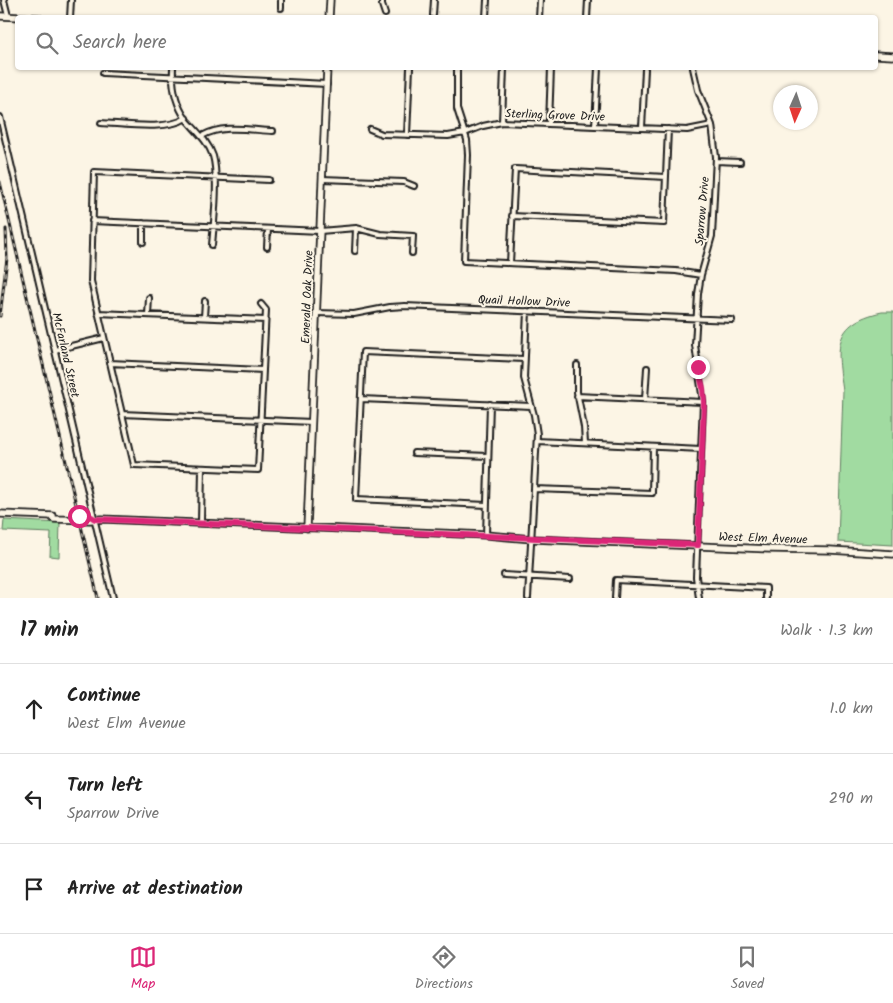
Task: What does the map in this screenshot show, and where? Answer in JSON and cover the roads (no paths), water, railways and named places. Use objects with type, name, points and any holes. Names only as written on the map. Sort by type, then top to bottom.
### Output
[{"type":"street","points":[[4,0],[8,16]]},
{"type":"street","points":[[70,15],[71,0]]},
{"type":"street","points":[[281,0],[281,8]]},
{"type":"street","points":[[330,0],[330,15]]},
{"type":"street","points":[[382,0],[385,14]]},
{"type":"street","points":[[433,15],[434,0]]},
{"type":"street","points":[[486,15],[487,0]]},
{"type":"street","points":[[539,15],[540,0]]},
{"type":"street","points":[[587,15],[588,0]]},
{"type":"street","points":[[0,16],[15,16]]},
{"type":"street","points":[[878,55],[893,56]]},
{"type":"street","points":[[173,70],[176,98],[186,118],[202,136],[213,157],[215,178],[212,245]]},
{"type":"street","name":"Emerald Oak Drive","points":[[307,528],[327,70]]},
{"type":"street","points":[[407,135],[410,70]]},
{"type":"street","points":[[457,70],[457,109],[465,134],[468,154],[464,261],[676,271],[701,275]]},
{"type":"street","points":[[502,122],[504,70]]},
{"type":"street","points":[[548,124],[551,70]]},
{"type":"street","points":[[595,126],[598,70]]},
{"type":"street","points":[[642,128],[645,70]]},
{"type":"street","name":"Sparrow Drive","points":[[693,70],[698,90],[712,125],[716,147],[712,236],[701,275],[696,319],[696,356],[704,402],[696,584],[699,598]]},
{"type":"street","points":[[103,73],[326,84]]},
{"type":"street","name":"McFarland Street","points":[[0,117],[113,598]]},
{"type":"street","points":[[101,123],[164,126],[186,118]]},
{"type":"street","name":"Sterling Grove Drive","points":[[370,129],[382,134],[448,136],[465,134],[483,126],[502,122],[668,129],[694,129],[712,125]]},
{"type":"street","points":[[202,136],[214,130],[224,128],[272,131]]},
{"type":"street","points":[[512,216],[664,223],[668,129]]},
{"type":"street","points":[[716,161],[740,162]]},
{"type":"street","points":[[510,263],[515,169],[666,176]]},
{"type":"street","points":[[261,304],[266,310],[258,470],[134,465],[90,275],[94,172],[268,180]]},
{"type":"street","points":[[322,179],[404,182],[414,186]]},
{"type":"street","points":[[92,221],[320,231],[356,228],[380,234],[413,236],[412,253]]},
{"type":"street","points":[[142,242],[144,223]]},
{"type":"street","points":[[355,251],[356,228]]},
{"type":"street","points":[[267,247],[268,229]]},
{"type":"street","points":[[148,315],[149,298]]},
{"type":"street","points":[[204,317],[205,301]]},
{"type":"street","name":"Quail Hollow Drive","points":[[316,313],[354,314],[398,306],[732,320]]},
{"type":"street","points":[[527,312],[524,378],[536,425],[528,598]]},
{"type":"street","points":[[98,313],[265,320]]},
{"type":"street","points":[[55,350],[104,338]]},
{"type":"street","points":[[488,504],[356,500],[362,352],[524,359]]},
{"type":"street","points":[[110,363],[263,370]]},
{"type":"street","points":[[577,365],[577,396],[583,422],[585,443]]},
{"type":"street","points":[[645,399],[647,368]]},
{"type":"street","points":[[577,396],[704,402]]},
{"type":"street","points":[[360,399],[531,406]]},
{"type":"street","points":[[486,535],[490,404]]},
{"type":"street","points":[[122,414],[312,422]]},
{"type":"street","points":[[536,441],[701,449]]},
{"type":"street","points":[[534,489],[652,493],[653,447]]},
{"type":"street","points":[[414,453],[488,456]]},
{"type":"street","points":[[201,523],[202,468]]},
{"type":"street","name":"West Elm Avenue","points":[[0,514],[80,518],[90,516],[95,519],[893,554]]},
{"type":"street","points":[[504,575],[570,579]]},
{"type":"street","points":[[615,598],[616,580],[766,588],[766,598]]},
{"type":"railway","points":[[0,182],[98,598]]},
{"type":"railway","points":[[0,316],[7,258],[6,229]]}]
